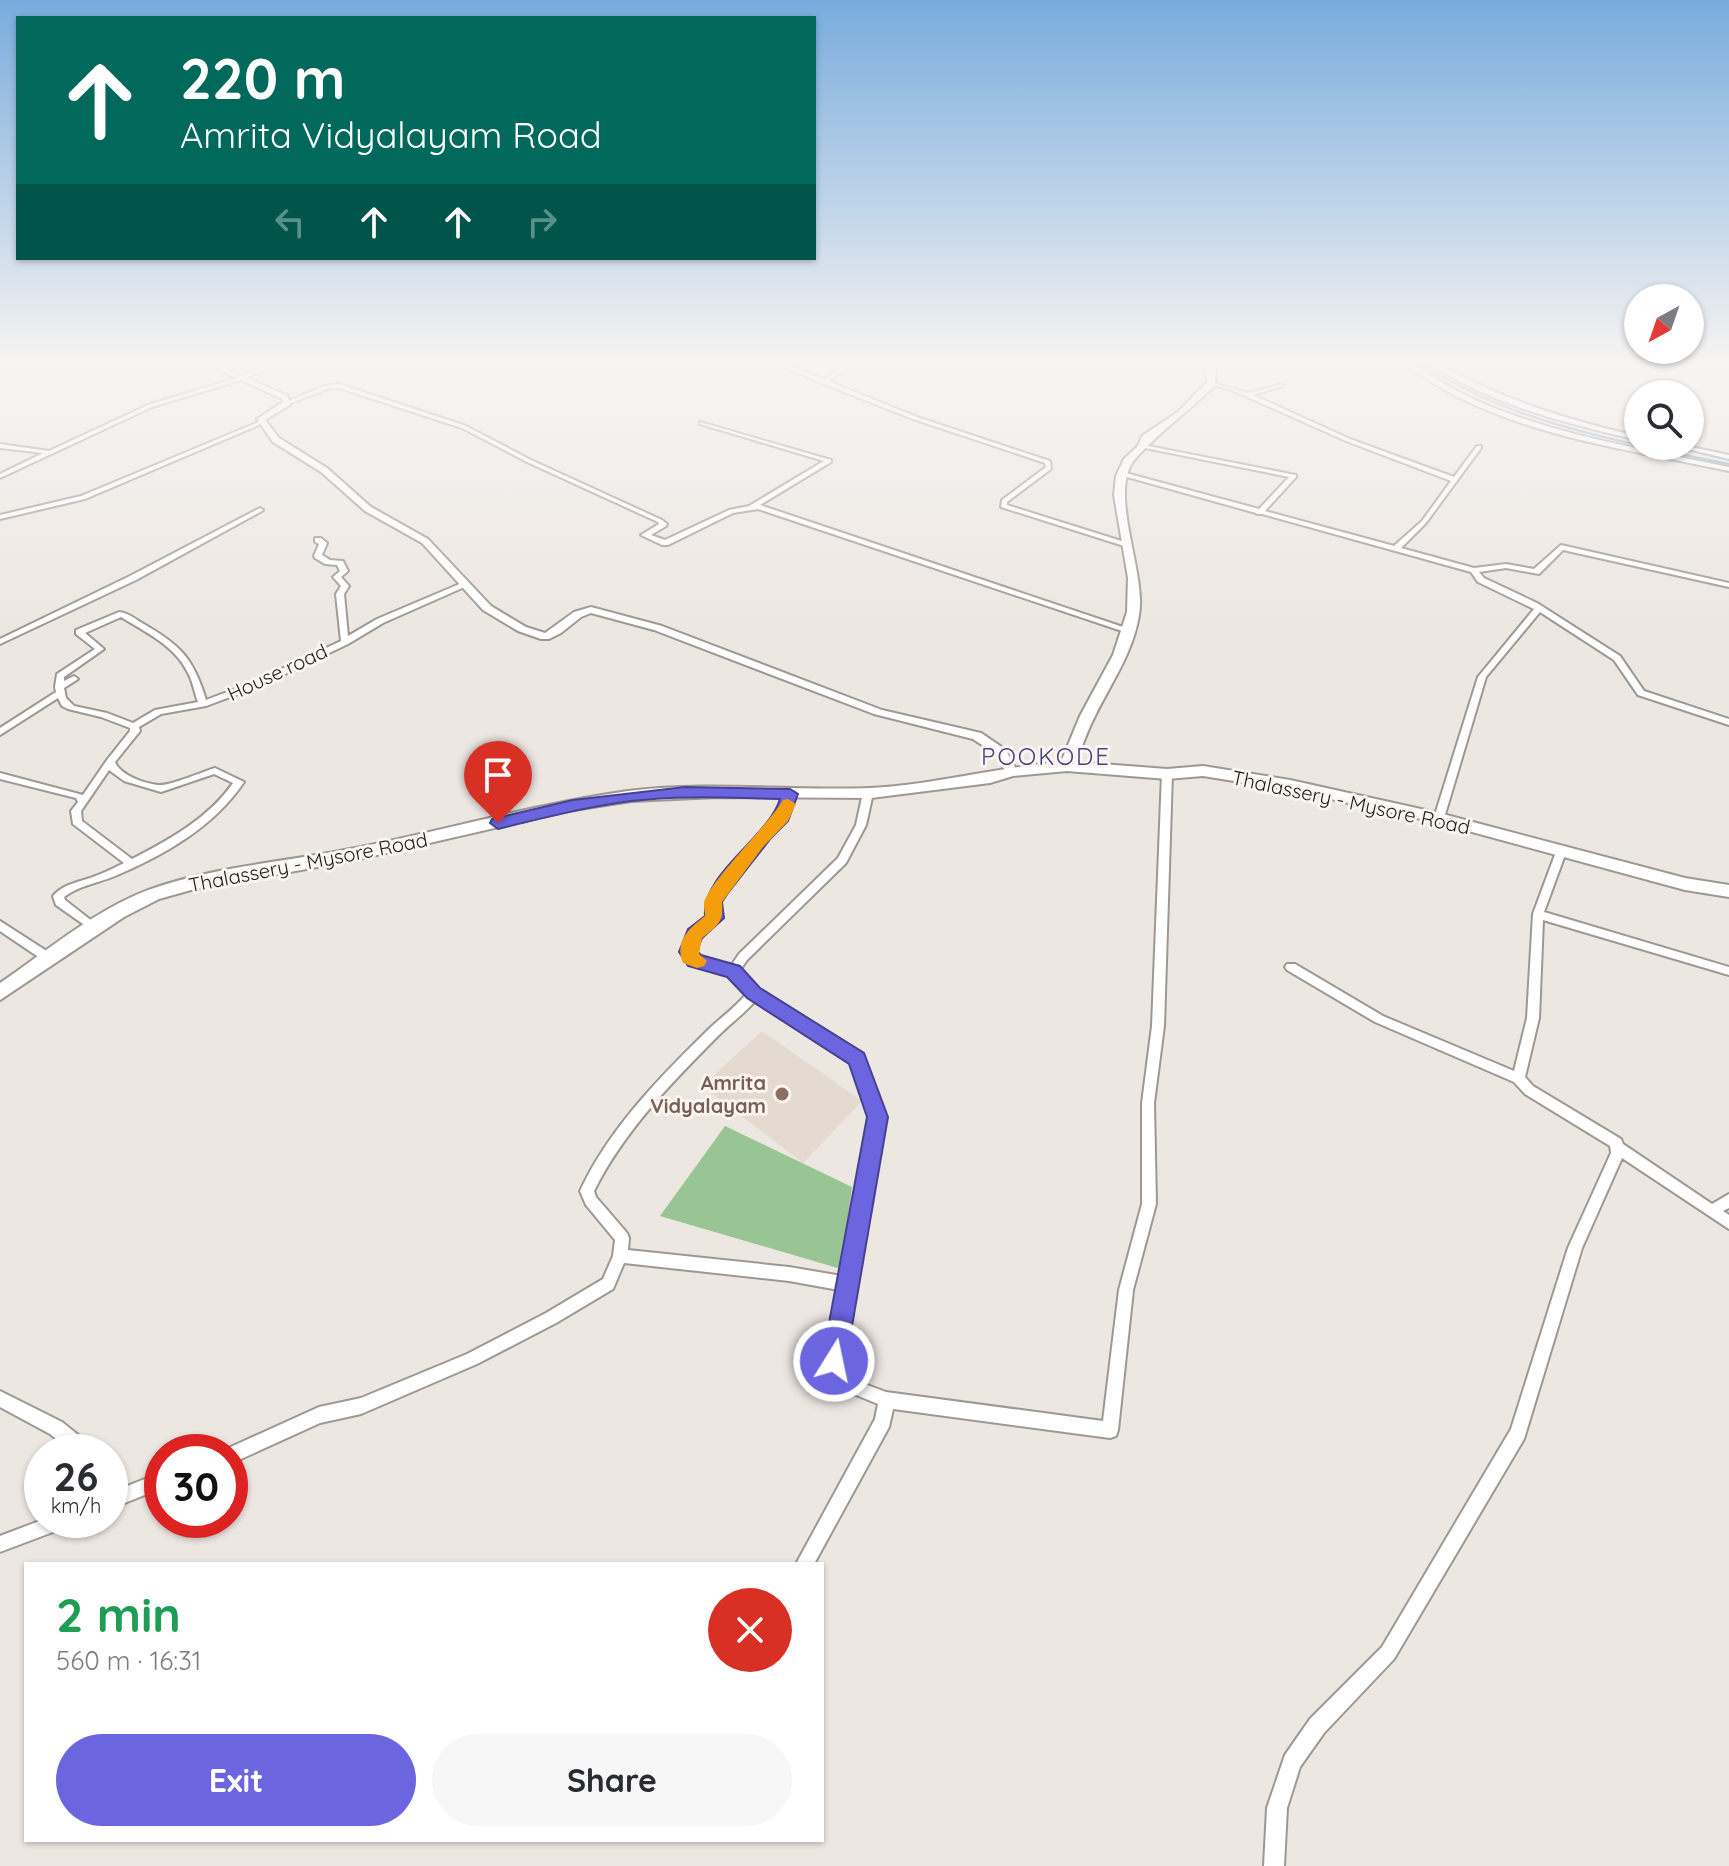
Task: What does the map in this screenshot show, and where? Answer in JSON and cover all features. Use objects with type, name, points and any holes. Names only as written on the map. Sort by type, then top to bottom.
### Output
[{"type":"main road","points":[[1067,766],[1089,712],[1118,663],[1131,631],[1135,592],[1120,500],[1122,474],[1131,454],[1136,451]]},
{"type":"main road","points":[[1067,766],[1085,761],[1175,765],[1203,771]]},
{"type":"main road","name":"Thalassery - Mysore Road","points":[[0,993],[102,922],[170,888],[351,855],[611,799],[685,792],[868,793],[976,780],[1011,771],[1067,766],[1167,774],[1203,771],[1290,785],[1439,818],[1685,884],[1729,891]]},
{"type":"main road","points":[[0,982],[87,921],[128,897],[172,879],[385,840],[619,790],[689,785],[867,786],[1011,771]]},
{"type":"street","points":[[41,451],[48,452]]},
{"type":"street","points":[[0,517],[83,498],[194,451]]},
{"type":"street","points":[[294,451],[324,470],[368,509],[425,541],[487,608],[536,636],[552,635],[563,630],[570,618],[580,611],[591,610],[658,628],[878,712],[977,736],[1002,753],[1011,771]]},
{"type":"street","points":[[513,451],[660,521],[663,524],[645,535],[657,541],[665,543],[731,511],[763,508],[1131,631]]},
{"type":"street","points":[[751,507],[829,461],[796,451]]},
{"type":"street","points":[[1015,451],[1048,462],[1049,468],[1004,501],[1003,506],[1127,544]]},
{"type":"street","points":[[1164,451],[1294,476],[1259,513]]},
{"type":"street","points":[[1378,451],[1455,480]]},
{"type":"street","points":[[1395,549],[1424,522],[1476,451]]},
{"type":"street","points":[[1652,451],[1729,469]]},
{"type":"street","points":[[0,476],[48,452]]},
{"type":"street","points":[[1704,452],[1729,457]]},
{"type":"street","points":[[1122,474],[1474,570],[1506,566],[1536,572],[1561,547],[1729,585]]},
{"type":"street","points":[[0,642],[133,578],[260,510]]},
{"type":"street","name":"House road","points":[[60,690],[60,676],[100,649],[79,632],[122,614],[158,634],[186,662],[197,681],[203,704],[233,694],[345,642],[340,594],[345,586],[337,577],[344,571],[340,563],[328,562],[318,556],[323,543],[318,540]]},
{"type":"street","points":[[1474,570],[1481,580],[1538,609],[1617,658],[1641,693],[1729,722]]},
{"type":"street","points":[[345,642],[380,621],[465,585]]},
{"type":"street","points":[[1439,818],[1482,677],[1538,609]]},
{"type":"street","points":[[0,732],[74,679]]},
{"type":"street","points":[[60,690],[63,702],[73,710],[101,714],[134,726]]},
{"type":"street","points":[[134,726],[148,715],[165,709],[203,704]]},
{"type":"street","points":[[130,863],[77,822],[76,811],[135,731],[134,726]]},
{"type":"street","points":[[87,921],[60,902],[58,896],[69,888],[98,879],[130,863],[216,810],[232,796],[239,782],[215,771],[161,789],[127,779],[114,771],[110,762]]},
{"type":"street","points":[[790,794],[782,818],[765,834],[713,901],[715,918],[695,934],[690,943],[689,958],[734,971],[754,993],[857,1059],[877,1117],[834,1361],[849,1385],[886,1400],[1110,1430],[1126,1290],[1149,1204],[1148,1103],[1158,1026],[1167,774]]},
{"type":"street","points":[[0,776],[79,796],[83,802]]},
{"type":"street","points":[[734,971],[743,957],[842,860],[861,825],[868,793]]},
{"type":"street","points":[[1518,1078],[1533,1018],[1538,914],[1561,852]]},
{"type":"street","points":[[1538,914],[1729,971]]},
{"type":"street","points":[[0,925],[41,953]]},
{"type":"street","points":[[1291,967],[1379,1019],[1518,1078],[1529,1090],[1729,1223]]},
{"type":"street","points":[[248,1448],[319,1415],[361,1406],[472,1359],[608,1284],[620,1256],[622,1238],[591,1201],[587,1191],[593,1177],[629,1126],[670,1079],[754,993]]},
{"type":"street","points":[[1274,1866],[1277,1808],[1292,1762],[1317,1726],[1388,1653],[1518,1433],[1575,1248],[1619,1148]]},
{"type":"street","points":[[1712,1211],[1729,1200]]},
{"type":"street","points":[[620,1256],[789,1274],[847,1284]]},
{"type":"street","points":[[0,1399],[64,1434]]},
{"type":"street","points":[[806,1562],[883,1421],[886,1400]]},
{"type":"street","points":[[0,1544],[24,1535]]},
{"type":"shaded area","name":"Amrita Vidyalayam","points":[[762,1031],[862,1101],[803,1163],[702,1086]]},
{"type":"green space","points":[[725,1126],[852,1187],[841,1269],[660,1216]]},
{"type":"waterway","points":[[1704,459],[1729,464]]},
{"type":"slow traffic","points":[[697,961],[689,958],[690,943],[695,934],[715,918],[713,901],[757,843],[782,818],[788,804]]},
{"type":"place","name":"Amrita Vidyalayam","points":[[782,1094]]},
{"type":"district","name":"POOKODE","points":[[1046,756]]},
{"type":"route","points":[[498,823],[573,805],[632,796],[685,792],[790,794],[788,808],[782,818],[765,834],[713,901],[715,918],[695,934],[688,952],[689,958],[694,961],[734,971],[754,993],[857,1059],[877,1117],[834,1361]]}]
